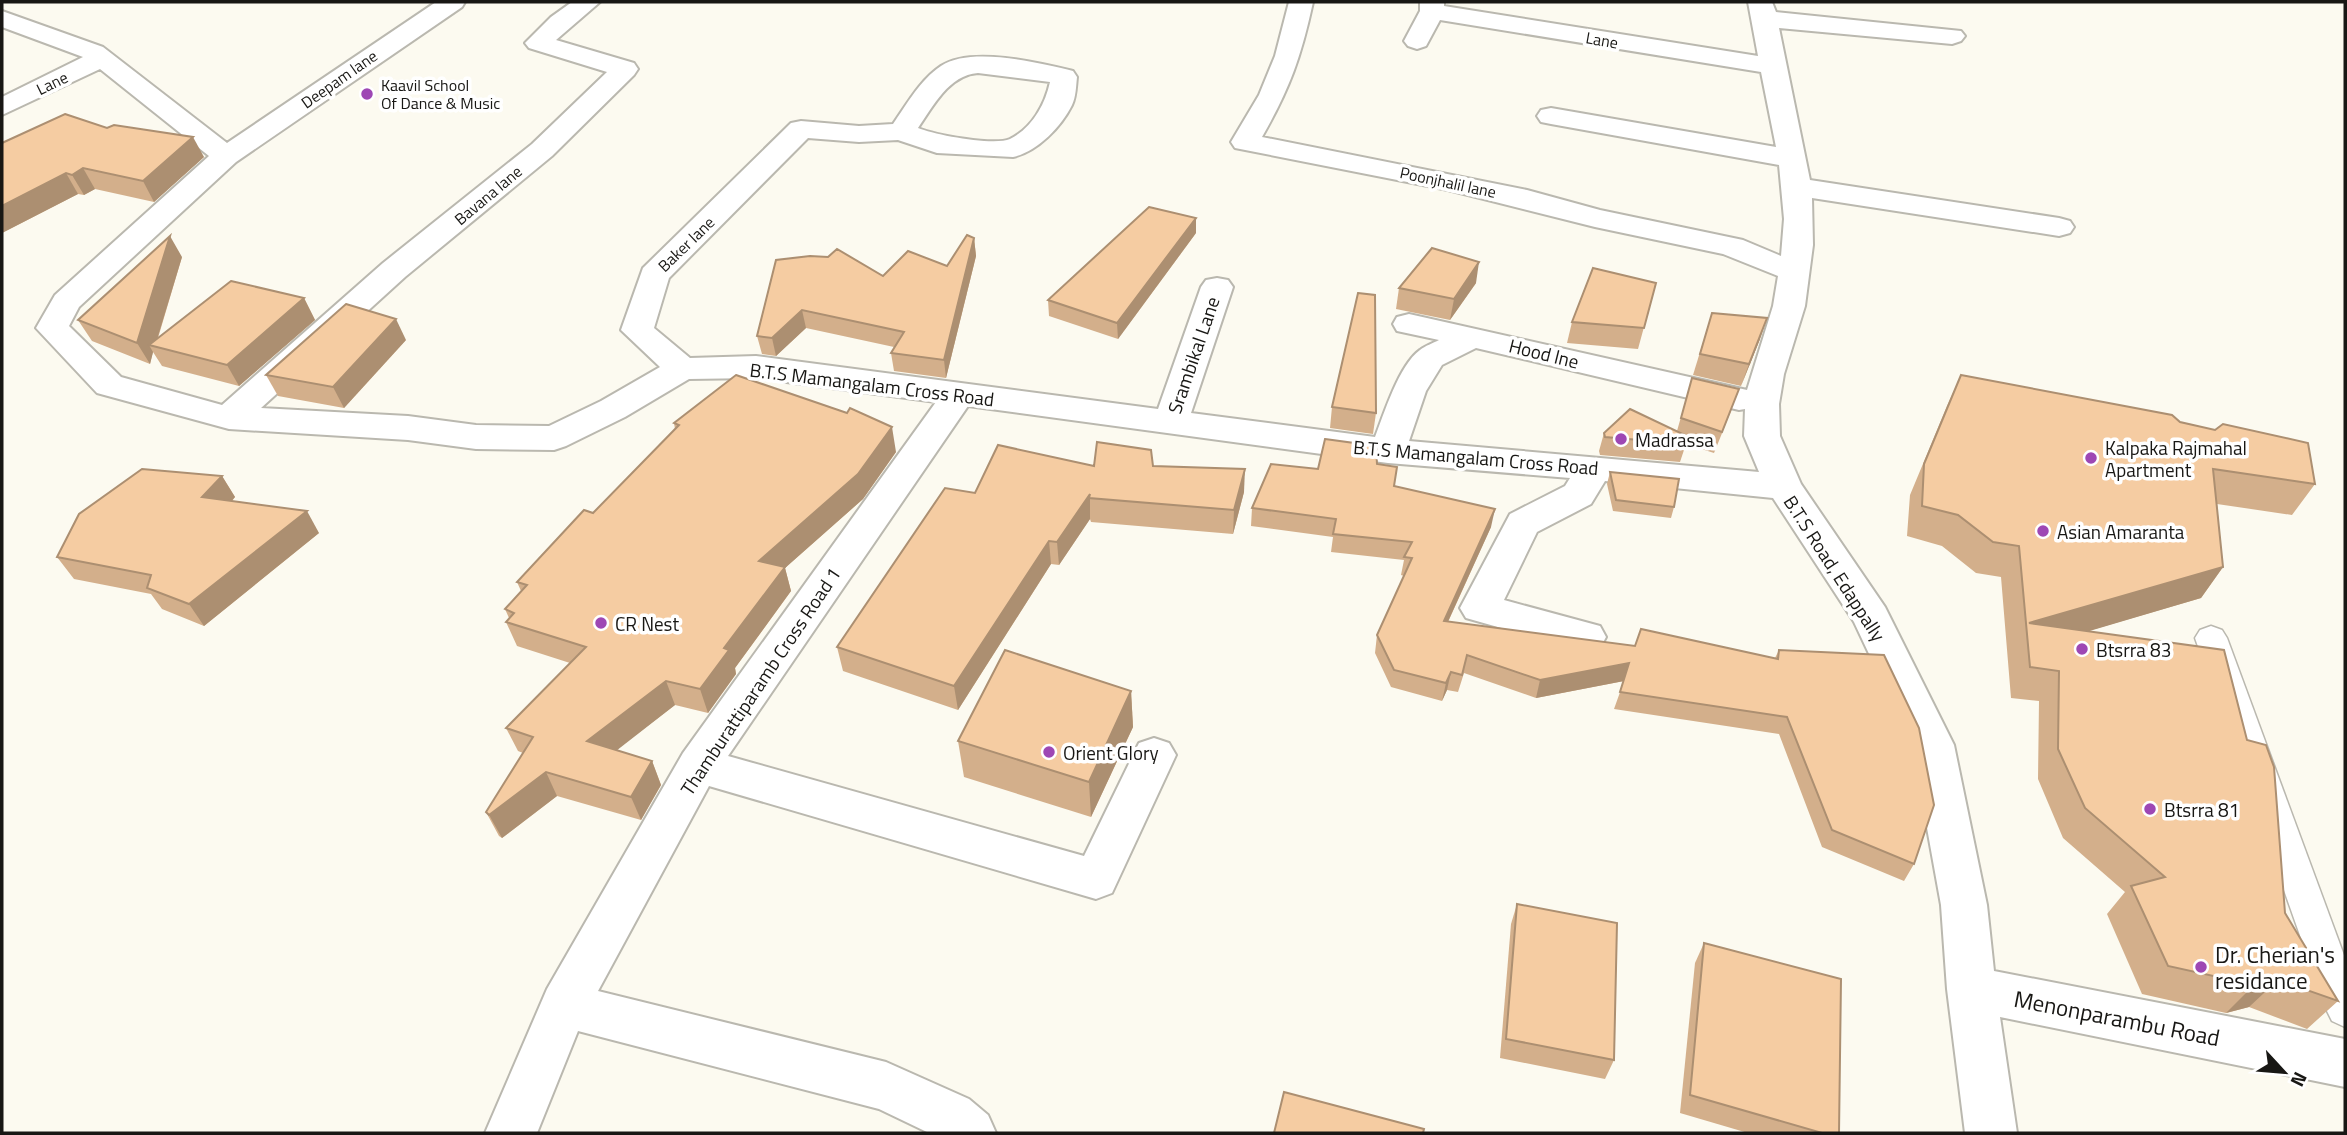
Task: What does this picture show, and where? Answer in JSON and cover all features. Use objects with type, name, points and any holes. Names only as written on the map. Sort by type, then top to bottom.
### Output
[{"type":"street","name":"Deepam lane","points":[[226,156],[273,127],[453,2]]},
{"type":"street","name":"Bavana lane","points":[[229,418],[394,270],[542,150],[625,69],[538,43],[560,22],[588,2]]},
{"type":"street","name":"Poonjhalil lane","points":[[1301,2],[1288,56],[1272,95],[1245,142],[1527,198],[1595,218],[1732,247],[1794,272]]},
{"type":"street","points":[[1418,41],[1432,6]]},
{"type":"street","name":"Lane","points":[[1432,6],[1607,41],[1773,66]]},
{"type":"street","points":[[1762,10],[1952,36]]},
{"type":"street","name":"B.T.S Road, Edappally","points":[[1762,10],[1795,173],[1798,245],[1789,306],[1767,374],[1762,404],[1762,436],[1784,487],[1871,617],[1933,745],[1964,905],[1971,989],[1991,1133]]},
{"type":"street","points":[[2,18],[94,52],[226,156]]},
{"type":"street","name":"Lane","points":[[2,107],[102,58]]},
{"type":"street","points":[[994,65],[1064,77],[1059,104],[1034,135],[1013,149],[937,145],[901,132],[938,84],[955,69],[994,65]]},
{"type":"street","points":[[1551,116],[1795,173],[2059,227]]},
{"type":"street","name":"Baker lane","points":[[682,369],[637,330],[654,275],[801,129],[859,134],[901,132]]},
{"type":"street","name":"B.T.S Mamangalam Cross Road","points":[[226,156],[66,302],[52,328],[109,384],[229,418],[408,428],[476,437],[554,438],[682,369],[756,367],[1388,451],[1784,487]]},
{"type":"street","name":"Srambikal Lane","points":[[1170,423],[1217,287]]},
{"type":"street","name":"Hood lne","points":[[1409,324],[1762,404]]},
{"type":"street","points":[[1388,451],[1409,391],[1430,358],[1472,337]]},
{"type":"street","name":"Thamburattiparamb Cross Road 1","points":[[511,1133],[564,1005],[698,765],[959,394]]},
{"type":"street","points":[[1586,636],[1480,608],[1522,523],[1577,495],[1595,468]]},
{"type":"street","points":[[698,765],[1096,879],[1154,755]]},
{"type":"street","name":"Menonparambu Road","points":[[1971,989],[2345,1063]]},
{"type":"street","points":[[564,1005],[886,1086],[951,1116],[970,1133]]},
{"type":"lane","points":[[2211,638],[2345,1009]]},
{"type":"building","points":[[65,114],[107,128],[114,125],[193,137],[143,181],[83,168],[72,175],[66,173],[2,206],[2,143]]},
{"type":"building","points":[[1149,207],[1196,218],[1117,323],[1048,300]]},
{"type":"building","points":[[967,235],[974,238],[944,360],[891,353],[904,332],[802,310],[772,338],[757,336],[776,260],[828,257],[837,249],[883,276],[908,251],[947,266]]},
{"type":"building","points":[[170,236],[137,343],[78,320]]},
{"type":"building","points":[[1432,248],[1479,262],[1454,299],[1399,288]]},
{"type":"building","points":[[1593,268],[1656,283],[1644,328],[1572,322]]},
{"type":"building","points":[[231,281],[304,298],[227,365],[149,345]]},
{"type":"building","points":[[1358,293],[1375,295],[1376,413],[1332,407]]},
{"type":"building","points":[[346,304],[396,319],[333,387],[266,375]]},
{"type":"building","points":[[1712,313],[1767,318],[1749,364],[1700,354]]},
{"type":"building","points":[[736,375],[847,413],[850,408],[892,427],[858,474],[759,561],[785,567],[724,648],[729,650],[700,689],[666,681],[587,741],[652,761],[631,797],[546,772],[489,815],[486,812],[533,737],[506,728],[586,647],[506,622],[514,613],[505,609],[527,585],[517,582],[584,510],[593,513],[679,425],[674,423]]},
{"type":"building","points":[[1961,375],[2172,415],[2180,422],[2215,430],[2223,424],[2308,443],[2315,484],[2213,469],[2223,567],[2029,623],[2224,650],[2247,740],[2266,745],[2274,767],[2285,913],[2338,1001],[2278,980],[2254,985],[2168,966],[2131,886],[2165,877],[2085,808],[2058,749],[2059,671],[2030,667],[2019,546],[1993,542],[1958,515],[1922,506],[1924,464]]},
{"type":"building","points":[[1692,378],[1739,389],[1722,432],[1681,418]]},
{"type":"building","points":[[1630,409],[1687,436],[1686,444],[1605,437],[1604,433]]},
{"type":"building","points":[[1325,439],[1376,446],[1377,464],[1397,467],[1394,486],[1495,509],[1444,621],[1635,646],[1641,629],[1778,659],[1779,650],[1884,655],[1919,728],[1934,805],[1914,864],[1832,830],[1787,717],[1620,692],[1629,663],[1540,680],[1467,655],[1462,675],[1451,672],[1446,683],[1394,670],[1377,635],[1412,558],[1404,557],[1412,542],[1333,534],[1336,519],[1252,508],[1271,464],[1318,469]]},
{"type":"building","points":[[1097,442],[1151,450],[1153,466],[1245,469],[1234,510],[1089,498],[1090,494],[1057,542],[1049,541],[954,686],[837,647],[945,488],[975,493],[998,445],[1094,466]]},
{"type":"building","points":[[142,469],[222,476],[202,497],[307,511],[189,604],[147,588],[151,575],[57,557],[79,514]]},
{"type":"building","points":[[1610,472],[1679,479],[1674,507],[1616,500]]},
{"type":"building","points":[[1005,650],[1131,691],[1089,782],[958,741]]},
{"type":"building","points":[[1517,904],[1617,923],[1614,1060],[1506,1039]]},
{"type":"building","points":[[1704,943],[1841,979],[1839,1133],[1822,1133],[1690,1095]]},
{"type":"building","points":[[1284,1092],[1424,1129],[1423,1133],[1274,1133]]},
{"type":"place","name":"Kaavil School Of Dance & Music","points":[[367,94]]},
{"type":"place","name":"Madrassa","points":[[1621,439]]},
{"type":"place","name":"Kalpaka Rajmahal Apartment","points":[[2091,458]]},
{"type":"place","name":"Asian Amaranta","points":[[2043,531]]},
{"type":"place","name":"CR Nest","points":[[601,623]]},
{"type":"place","name":"Btsrra 83","points":[[2082,649]]},
{"type":"place","name":"Orient Glory","points":[[1049,752]]},
{"type":"place","name":"Btsrra 81","points":[[2150,809]]},
{"type":"place","name":"Dr. Cherian's residance","points":[[2201,967]]}]
